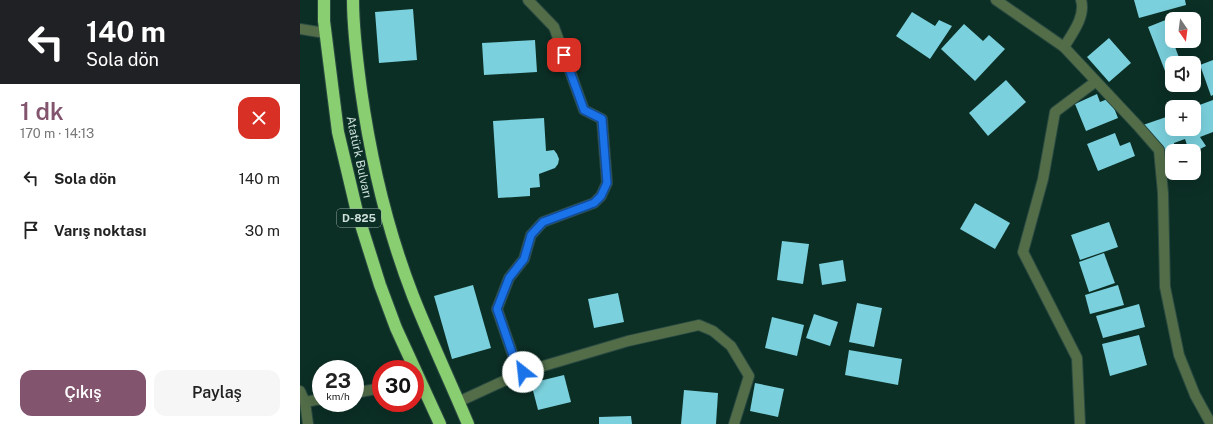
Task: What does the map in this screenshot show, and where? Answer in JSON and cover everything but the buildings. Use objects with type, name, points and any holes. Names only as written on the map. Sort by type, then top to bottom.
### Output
[{"type":"highway","name":"Atatürk Bulvarı","points":[[324,0],[325,33],[338,132],[357,212],[380,286],[409,360]]},
{"type":"highway","name":"Atatürk Bulvarı","points":[[353,0],[355,48],[366,128],[382,200],[397,252],[413,296],[468,424]]},
{"type":"highway","name":"Atatürk Bulvarı","points":[[424,393],[440,424]]},
{"type":"street","points":[[523,372],[517,367],[497,309],[509,278],[524,259],[531,235],[543,222],[594,203],[601,196],[607,183],[602,119],[584,110],[554,27],[528,0]]},
{"type":"street","points":[[996,0],[1064,47],[1159,150],[1163,193],[1165,287],[1179,354],[1195,395],[1211,424]]},
{"type":"street","points":[[1064,47],[1076,29],[1083,6],[1081,0]]},
{"type":"street","points":[[300,29],[325,33]]},
{"type":"street","points":[[1080,424],[1077,358],[1023,252],[1043,179],[1055,112],[1095,82]]},
{"type":"street","points":[[458,402],[523,372],[628,341],[699,325],[713,331],[731,346],[749,376],[734,424]]},
{"type":"street","points":[[300,391],[304,402],[308,424]]},
{"type":"street","points":[[304,402],[312,401]]},
{"type":"route","points":[[523,372],[517,367],[497,309],[509,278],[524,259],[531,235],[543,222],[594,203],[601,196],[607,183],[602,119],[584,110],[564,55]]}]
